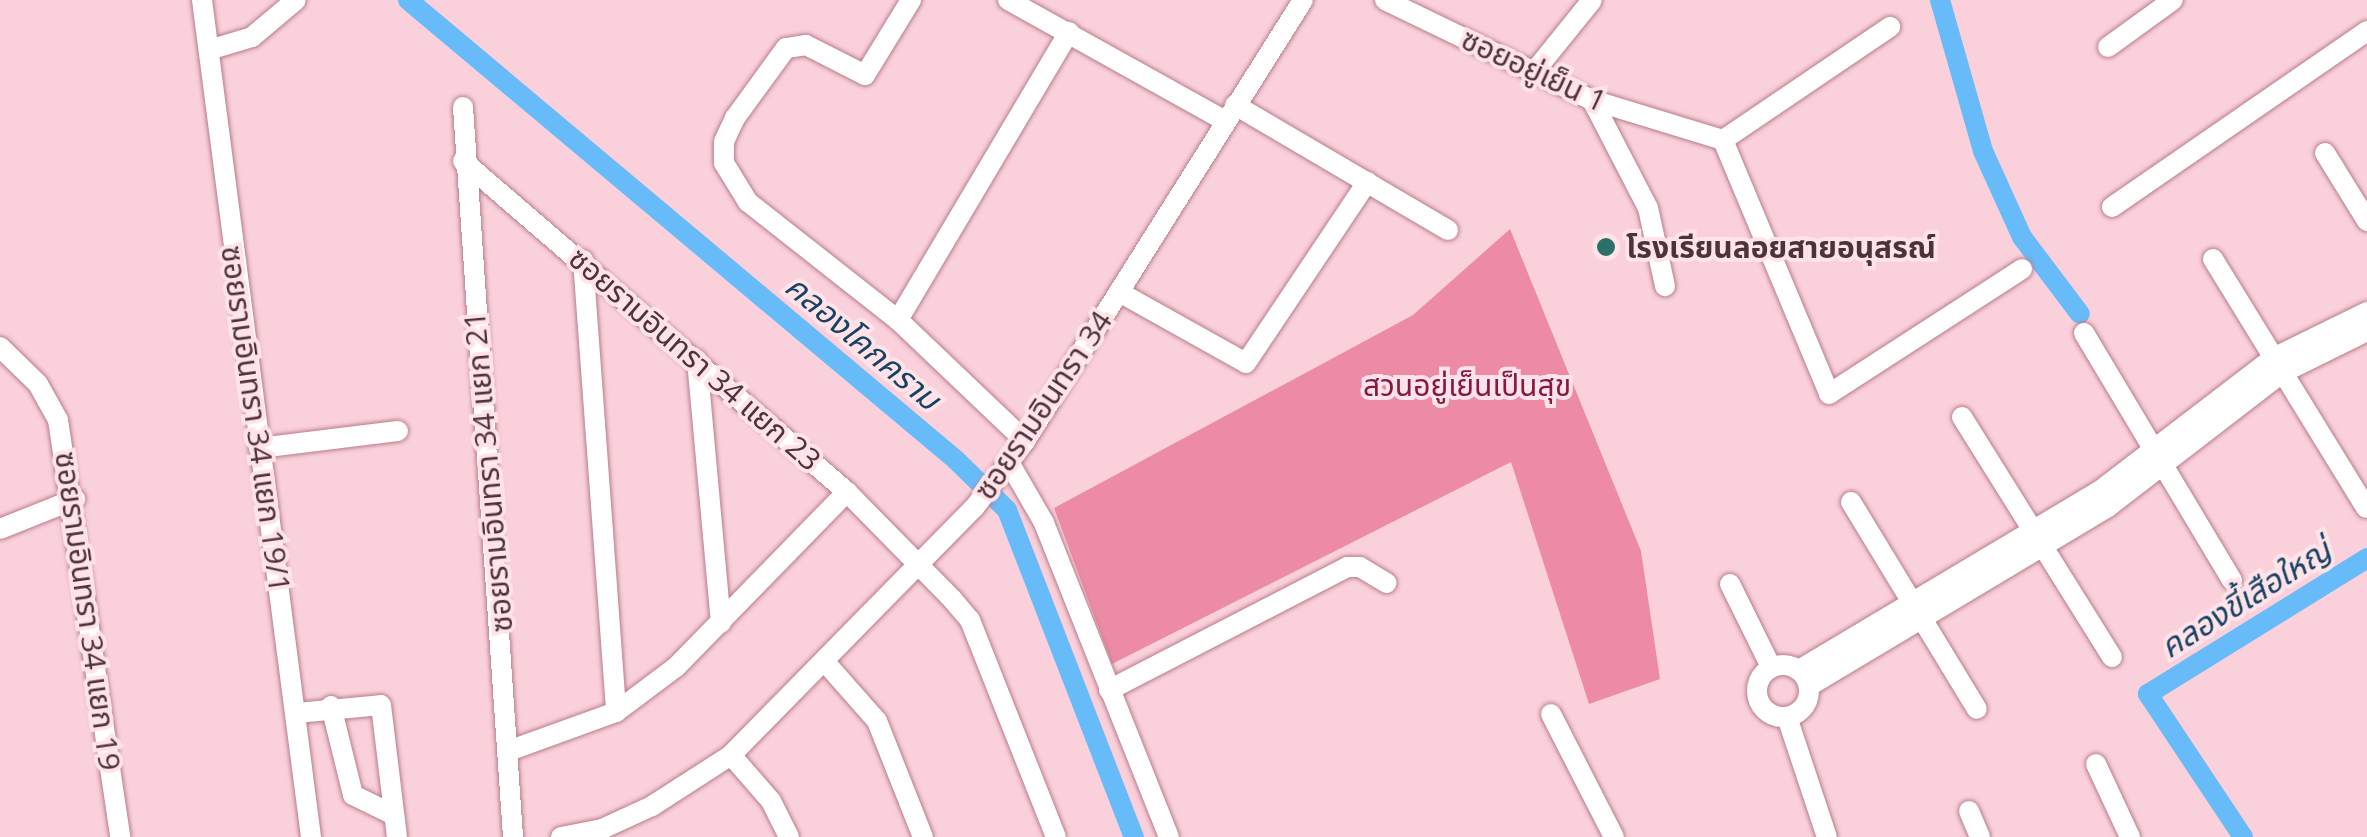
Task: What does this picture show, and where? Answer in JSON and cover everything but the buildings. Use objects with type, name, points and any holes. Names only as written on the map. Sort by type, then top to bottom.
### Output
[{"type":"street","name":"ซอยรามอินทรา 34 แยก 19/1","points":[[202,0],[311,837]]},
{"type":"street","points":[[209,50],[252,37],[296,0]]},
{"type":"street","points":[[911,0],[865,75],[806,45],[786,48],[735,118],[723,152],[732,183],[748,202],[898,320],[1024,441]]},
{"type":"street","points":[[1008,0],[1368,182],[1448,230]]},
{"type":"street","name":"ซอยรามอินทรา 34","points":[[562,837],[603,833],[731,756],[974,508],[1024,441],[1303,0]]},
{"type":"street","name":"ซอยอยู่เย็น 1","points":[[1385,0],[1592,100],[1723,140]]},
{"type":"street","points":[[1534,72],[1592,0]]},
{"type":"street","points":[[2108,47],[2173,0]]},
{"type":"street","points":[[1890,27],[1723,140],[1829,394],[2022,269]]},
{"type":"street","points":[[2112,207],[2367,31]]},
{"type":"street","points":[[898,320],[1070,32]]},
{"type":"street","points":[[1592,100],[1648,208],[1665,286]]},
{"type":"street","name":"ซอยรามอินทรา 34 แยก 21","points":[[463,107],[463,161],[511,750],[513,837]]},
{"type":"street","points":[[2325,152],[2367,222]]},
{"type":"street","name":"ซอยรามอินทรา 34 แยก 23","points":[[463,161],[583,260],[848,492],[920,563],[970,620],[1056,837]]},
{"type":"street","points":[[1119,292],[1246,362],[1368,182]]},
{"type":"street","points":[[583,260],[616,712]]},
{"type":"street","points":[[2213,260],[2366,508]]},
{"type":"street","points":[[1730,584],[1771,667],[1804,678],[2037,540],[2278,365],[2367,312]]},
{"type":"street","points":[[2278,365],[2367,330]]},
{"type":"street","points":[[2084,333],[2232,580]]},
{"type":"street","name":"ซอยรามอินทรา 34 แยก 19","points":[[0,348],[38,384],[58,420],[74,499],[120,837]]},
{"type":"street","points":[[697,360],[721,623]]},
{"type":"street","points":[[1962,417],[2112,657]]},
{"type":"street","points":[[259,448],[398,431]]},
{"type":"street","points":[[1003,472],[1044,523],[1169,837]]},
{"type":"street","points":[[511,750],[616,712],[721,623],[848,492]]},
{"type":"street","points":[[0,528],[74,499]]},
{"type":"street","points":[[1851,502],[1977,709]]},
{"type":"street","points":[[1109,690],[1341,570],[1360,567],[1387,584]]},
{"type":"street","points":[[824,662],[877,721],[923,837]]},
{"type":"street","points":[[1771,667],[1762,675],[1758,699],[1775,716],[1788,717],[1805,706],[1804,678]]},
{"type":"street","points":[[297,713],[331,706],[381,705],[397,837]]},
{"type":"street","points":[[331,706],[353,795],[394,815]]},
{"type":"street","points":[[1551,714],[1614,837]]},
{"type":"street","points":[[1788,717],[1828,837]]},
{"type":"street","points":[[731,756],[771,802],[788,837]]},
{"type":"street","points":[[2096,764],[2130,837]]},
{"type":"street","points":[[1969,811],[1980,837]]},
{"type":"green space","name":"สวนอยู่เย็นเป็นสุข","points":[[1510,229],[1641,551],[1660,679],[1589,704],[1511,462],[1112,664],[1054,508],[1413,315]]},
{"type":"waterway","name":"คลองโคกคราม","points":[[408,0],[956,460],[1007,510],[1134,837]]},
{"type":"waterway","points":[[1940,0],[1983,151],[2022,237],[2080,314]]},
{"type":"waterway","name":"คลองขี้เสือใหญ่","points":[[2243,837],[2148,694],[2367,558]]},
{"type":"place","name":"โรงเรียนลอยสายอนุสรณ์","points":[[1606,247]]}]
